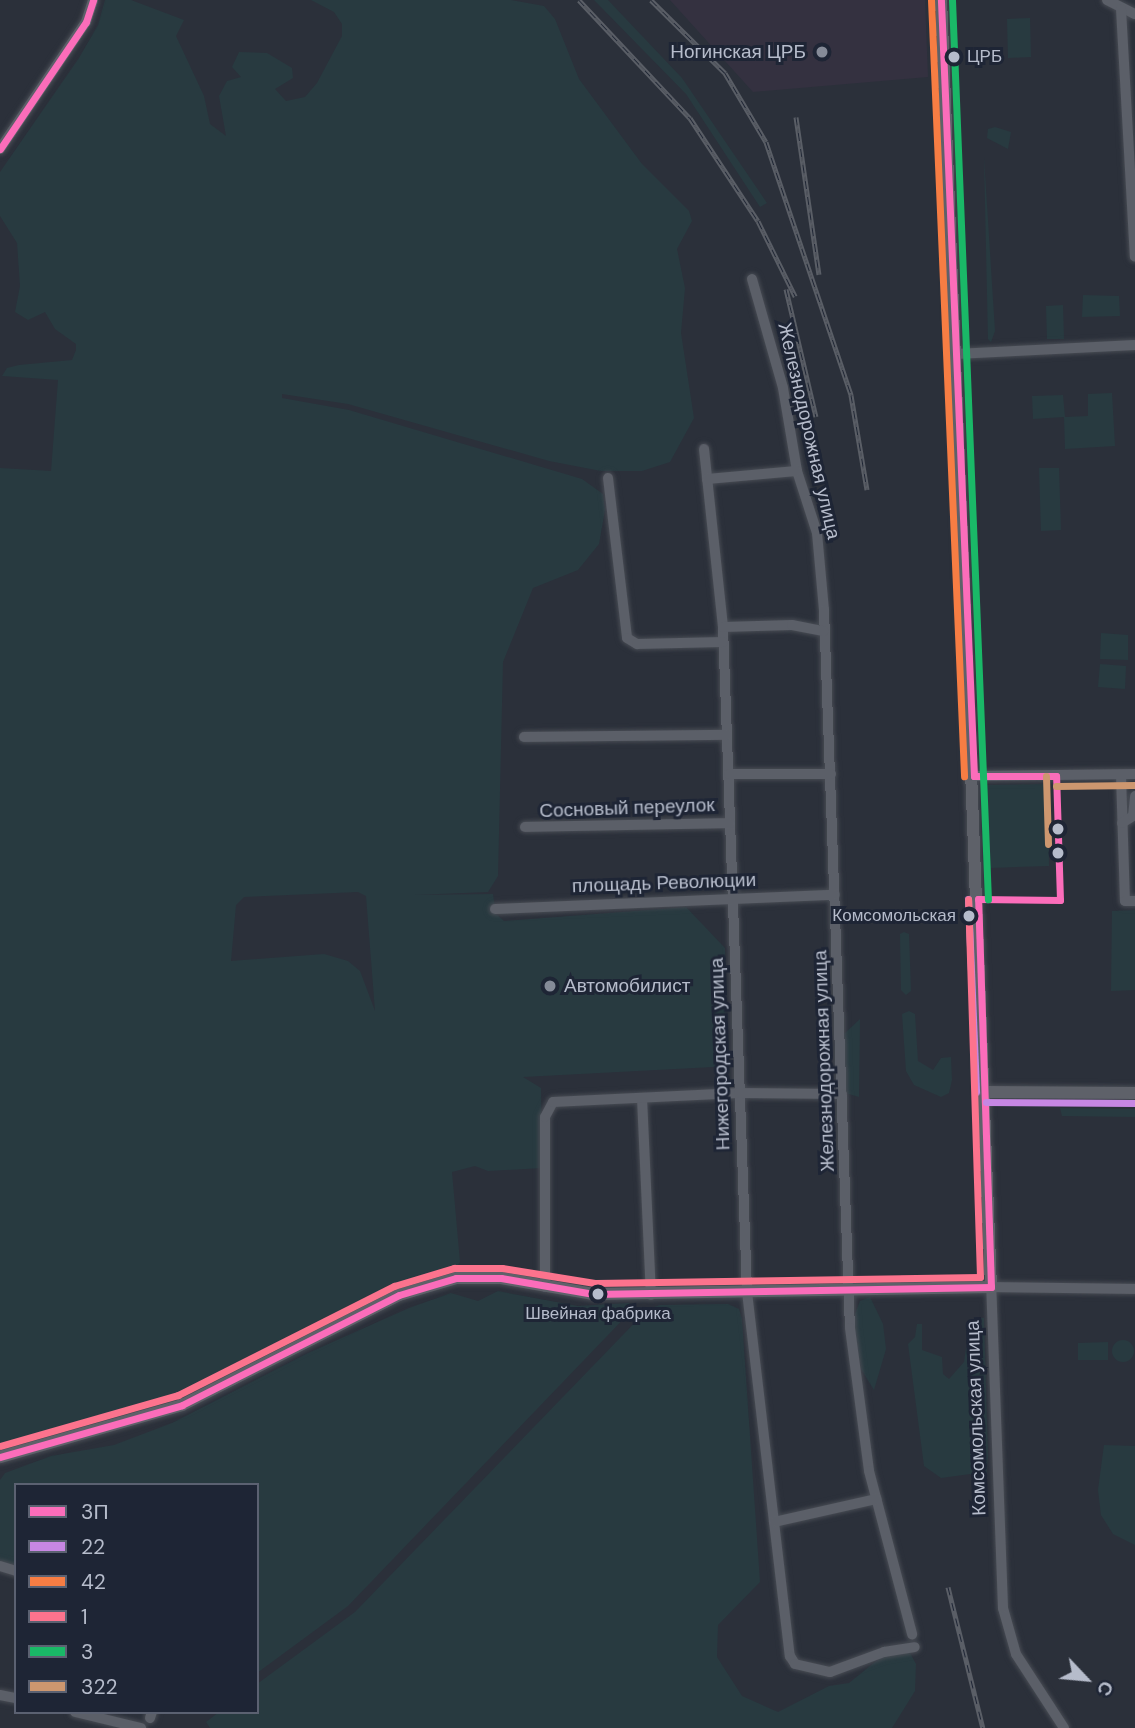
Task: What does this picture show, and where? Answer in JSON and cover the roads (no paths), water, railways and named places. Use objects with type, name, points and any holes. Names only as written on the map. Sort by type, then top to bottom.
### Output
[{"type":"main road","name":"Комсомольская улица","points":[[941,0],[974,776],[991,1287]]},
{"type":"main road","points":[[986,1092],[1135,1093]]},
{"type":"main road","points":[[0,1457],[182,1405],[431,1283],[480,1277],[594,1294],[651,1295],[991,1287]]},
{"type":"street","points":[[0,149],[86,22],[93,0]]},
{"type":"street","points":[[1107,0],[1135,14]]},
{"type":"street","points":[[1121,9],[1135,257]]},
{"type":"street","name":"Железнодорожная улица","points":[[752,279],[783,388],[797,471],[817,533],[831,774],[854,1374],[876,1499],[912,1634]]},
{"type":"street","points":[[956,354],[1135,345]]},
{"type":"street","name":"Нижегородская улица","points":[[704,449],[723,627],[747,1293],[790,1656],[796,1664],[830,1672],[884,1652],[915,1647]]},
{"type":"street","points":[[707,479],[797,471]]},
{"type":"street","points":[[608,478],[626,634],[637,644],[723,642]]},
{"type":"street","points":[[723,627],[792,625],[823,631]]},
{"type":"street","points":[[524,737],[727,734]]},
{"type":"street","points":[[729,774],[831,774]]},
{"type":"street","points":[[974,776],[1135,774]]},
{"type":"street","points":[[1121,775],[1122,823],[1130,901]]},
{"type":"street","points":[[1122,823],[1133,816],[1135,796]]},
{"type":"street","name":"Сосновый переулок","points":[[525,827],[730,822]]},
{"type":"street","name":"площадь Революции","points":[[495,909],[835,895]]},
{"type":"street","points":[[545,1287],[545,1117],[549,1106],[559,1100],[738,1093],[842,1094]]},
{"type":"street","points":[[642,1098],[651,1295]]},
{"type":"street","points":[[991,1287],[1135,1289]]},
{"type":"street","name":"Комсомольская улица","points":[[991,1287],[1003,1608],[1016,1654],[1064,1728]]},
{"type":"street","points":[[774,1522],[876,1499]]},
{"type":"street","points":[[83,1714],[141,1728]]},
{"type":"railway","points":[[579,0],[690,118],[758,221],[795,296]]},
{"type":"railway","points":[[651,0],[725,73],[766,142],[851,395],[867,490]]},
{"type":"railway","points":[[796,117],[819,274]]},
{"type":"railway","points":[[786,289],[816,417]]},
{"type":"railway","points":[[948,1587],[983,1728]]},
{"type":"place","name":"Ногинская ЦРБ","points":[[822,52]]},
{"type":"place","name":"ЦРБ","points":[[954,57]]},
{"type":"place","name":"Комсомольская","points":[[969,916]]},
{"type":"place","name":"Автомобилист","points":[[550,986]]},
{"type":"place","name":"Швейная фабрика","points":[[598,1294]]}]
